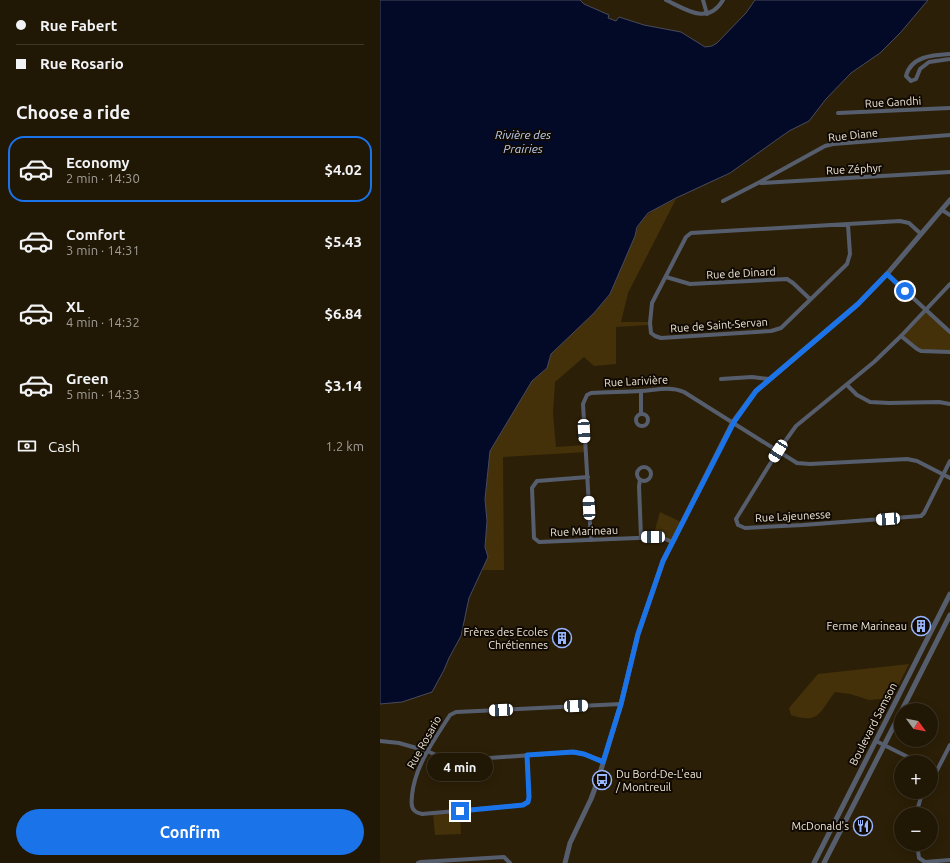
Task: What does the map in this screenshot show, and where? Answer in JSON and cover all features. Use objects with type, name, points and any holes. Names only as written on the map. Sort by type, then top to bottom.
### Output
[{"type":"street","points":[[666,0],[692,13],[707,14],[717,8],[723,0]]},
{"type":"street","points":[[703,0],[707,14]]},
{"type":"street","points":[[950,54],[940,54],[921,59],[912,64],[906,76],[911,81],[916,79],[920,69],[929,62],[950,59]]},
{"type":"street","name":"Rue Gandhi","points":[[838,113],[950,108]]},
{"type":"street","name":"Rue Diane","points":[[723,201],[825,146],[833,144],[950,135]]},
{"type":"street","name":"Rue Zéphyr","points":[[758,183],[950,172]]},
{"type":"street","points":[[565,863],[570,843],[591,799],[621,704],[638,634],[663,561],[734,422],[756,391],[858,304],[887,274],[950,200]]},
{"type":"street","points":[[942,210],[950,215]]},
{"type":"street","name":"Rue de Saint-Servan","points":[[848,225],[850,254],[847,264],[781,328],[771,331],[661,338],[651,333],[650,322],[652,303],[686,237],[691,233],[900,221],[909,223],[921,234]]},
{"type":"street","points":[[887,274],[950,332]]},
{"type":"street","name":"Rue de Dinard","points":[[666,276],[690,284],[787,279],[810,299]]},
{"type":"street","name":"Rue Lajeunesse","points":[[950,284],[926,311],[874,362],[796,426],[778,451],[736,519],[738,525],[744,528],[921,516],[924,513],[950,461]]},
{"type":"street","points":[[901,336],[921,351],[950,352]]},
{"type":"street","points":[[721,379],[752,377],[769,379]]},
{"type":"street","points":[[847,385],[857,395],[870,402],[939,402],[950,404]]},
{"type":"street","name":"Rue Larivière","points":[[591,540],[583,404],[587,396],[591,393],[672,388],[684,392],[797,462],[810,464],[907,459],[917,461],[950,478]]},
{"type":"street","points":[[641,391],[641,414]]},
{"type":"street","name":"Rue Marineau","points":[[588,477],[537,481],[532,488],[534,538],[539,542],[661,537],[672,542]]},
{"type":"street","points":[[640,480],[641,537]]},
{"type":"street","name":"Boulevard Samson","points":[[814,863],[950,594]]},
{"type":"street","points":[[941,613],[950,617]]},
{"type":"street","name":"Boulevard Samson","points":[[905,703],[950,617]]},
{"type":"street","name":"Rue Rosario","points":[[527,755],[529,797],[528,802],[523,805],[422,814],[413,809],[413,782],[427,751],[450,715],[456,712],[621,704]]},
{"type":"street","name":"Boulevard Samson","points":[[824,863],[894,725]]},
{"type":"street","points":[[380,741],[399,743],[427,751],[443,758],[461,760],[573,752],[584,754],[603,762]]},
{"type":"street","points":[[876,741],[904,755]]},
{"type":"street","points":[[938,767],[950,745]]},
{"type":"street","points":[[918,851],[919,858],[925,862],[950,860]]},
{"type":"street","points":[[418,863],[465,861],[504,857],[508,859],[510,863]]},
{"type":"shaded area","points":[[676,199],[628,293],[621,322],[648,322],[648,325],[616,327],[616,364],[594,366],[584,357],[555,382],[553,414],[556,447],[585,445],[586,452],[503,457],[504,570],[482,570],[488,557],[485,545],[487,521],[485,499],[490,451],[532,381],[547,368],[551,354],[594,313],[610,294],[641,222],[656,209]]},
{"type":"shaded area","points":[[926,311],[950,332],[950,352],[921,351],[901,336]]},
{"type":"shaded area","points":[[660,512],[681,522],[672,542],[661,537],[653,537]]},
{"type":"shaded area","points":[[909,664],[892,698],[869,700],[850,694],[835,692],[822,710],[814,717],[801,718],[791,715],[789,708],[818,674]]},
{"type":"shaded area","points":[[460,811],[461,834],[435,835],[433,813]]},
{"type":"water","name":"Rivière des Prairies","points":[[380,0],[580,0],[584,4],[609,15],[608,18],[616,21],[619,17],[644,25],[681,32],[705,47],[712,46],[717,43],[746,13],[755,0],[928,0],[901,32],[880,53],[851,73],[826,99],[809,121],[789,131],[730,173],[676,198],[648,213],[637,227],[635,236],[610,294],[594,313],[551,354],[547,368],[532,381],[490,451],[485,499],[487,521],[485,547],[488,557],[469,598],[461,636],[444,670],[432,692],[402,702],[380,704]]},
{"type":"place","name":"Ferme Marineau","points":[[921,626]]},
{"type":"place","name":"Frères des Ecoles Chrétiennes","points":[[562,638]]},
{"type":"place","name":"Du Bord-De-L'eau / Montreuil","points":[[602,780]]},
{"type":"place","name":"McDonald's","points":[[863,826]]},
{"type":"route","points":[[460,811],[523,805],[528,802],[527,755],[573,752],[584,754],[603,762],[621,704],[626,678],[638,634],[663,561],[734,422],[756,391],[858,304],[887,274],[905,291]]}]
